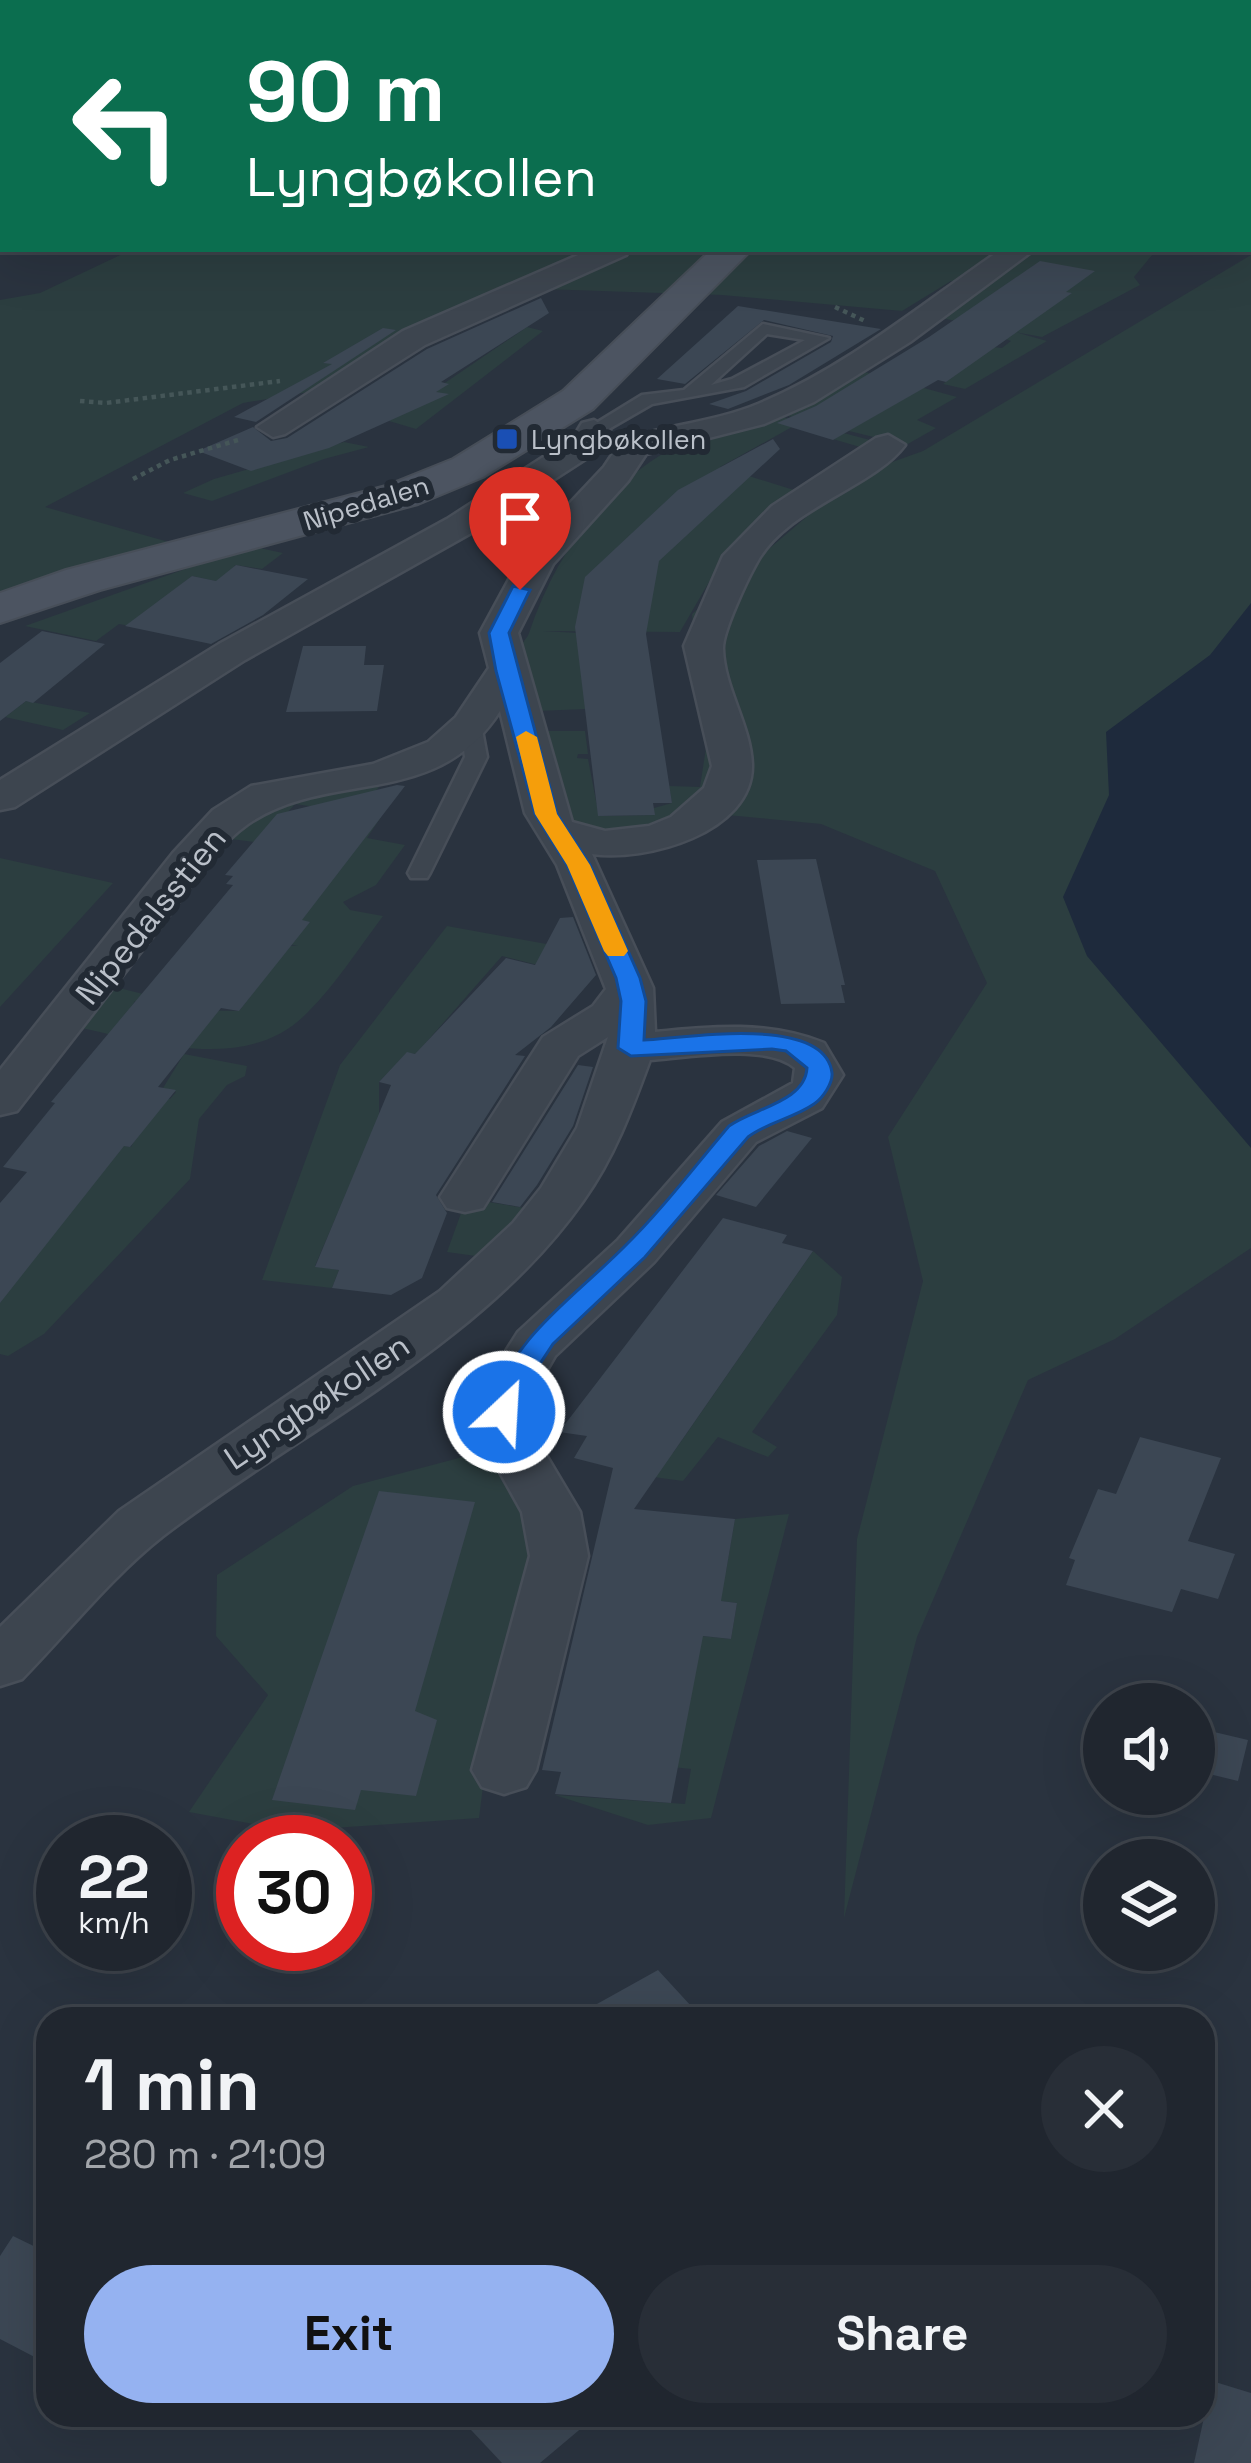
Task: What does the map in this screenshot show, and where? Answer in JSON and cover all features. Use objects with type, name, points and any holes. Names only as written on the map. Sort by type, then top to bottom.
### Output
[{"type":"street","points":[[273,427],[414,338],[609,252]]},
{"type":"street","name":"Nipedalen","points":[[0,798],[251,640],[488,509],[586,444],[594,431],[596,385],[730,252]]},
{"type":"street","name":"Nipedalen","points":[[0,609],[83,580],[418,489],[468,468],[594,431],[749,418],[790,400],[884,345],[1017,252]]},
{"type":"street","name":"Lyngbøkollen","points":[[0,1664],[139,1525],[422,1333],[531,1234],[584,1162],[631,1048],[630,988],[578,865],[555,830],[537,788],[499,633],[537,560],[616,474],[594,431]]},
{"type":"street","points":[[555,830],[596,846],[632,844],[681,827],[718,800],[730,782],[732,766],[703,646],[741,556],[784,513],[888,446]]},
{"type":"street","name":"Nipedalsstien","points":[[0,1100],[188,862],[246,804],[286,790],[382,775],[442,751],[471,725],[506,671]]},
{"type":"street","points":[[466,1197],[560,1047],[609,1016],[630,988]]},
{"type":"street","points":[[504,1770],[559,1556],[560,1525],[508,1442],[504,1412],[514,1382],[542,1338],[636,1251],[739,1132],[754,1120],[806,1098],[819,1082],[819,1068],[809,1054],[793,1045],[751,1041],[631,1048]]},
{"type":"lane","name":"Nipedalen","points":[[594,431],[648,399],[689,394],[738,383],[820,338],[764,329],[689,394]]},
{"type":"lane","points":[[419,873],[476,757],[471,725]]},
{"type":"path","points":[[80,401],[106,403],[296,379],[334,391]]},
{"type":"path","points":[[133,478],[170,460],[273,427]]},
{"type":"shaded area","points":[[127,252],[996,252],[969,269],[978,273],[963,283],[951,281],[902,311],[722,295],[541,289],[338,387],[243,403],[45,507],[204,552],[0,612],[0,300],[40,293]]},
{"type":"shaded area","points":[[1025,252],[1155,252],[1134,277],[1140,285],[1042,337],[1015,332],[1047,341],[965,389],[943,384],[993,347],[1002,348],[1011,341],[1003,338],[1011,332],[931,316]]},
{"type":"shaded area","points":[[1251,255],[1251,1248],[1115,1339],[1028,1380],[917,1637],[844,1918],[857,1539],[923,1281],[888,1137],[987,983],[935,871],[821,824],[696,812],[697,803],[626,830],[580,831],[562,810],[543,731],[585,731],[588,754],[577,758],[588,759],[599,816],[654,815],[654,808],[672,803],[669,786],[700,787],[707,741],[692,614],[856,475],[923,451]]},
{"type":"shaded area","points":[[527,327],[543,331],[416,429],[389,421]]},
{"type":"shaded area","points":[[854,369],[957,397],[917,420],[936,428],[906,445],[784,415]]},
{"type":"shaded area","points":[[783,417],[870,440],[860,447],[792,427],[720,467],[797,491],[742,535],[680,632],[542,631],[579,633],[586,709],[537,711],[521,663],[521,647],[566,553],[591,517],[655,459],[693,438],[736,424]]},
{"type":"shaded area","points":[[344,442],[369,447],[212,501],[183,493],[214,479]]},
{"type":"shaded area","points":[[250,546],[283,553],[262,569],[235,565],[229,584],[192,576],[130,626],[119,624],[96,641],[25,626]]},
{"type":"shaded area","points":[[26,701],[90,713],[63,730],[5,717]]},
{"type":"shaded area","points":[[382,783],[359,813],[381,817],[367,838],[405,845],[376,885],[343,902],[350,910],[383,916],[308,1012],[284,1031],[257,1043],[228,1048],[166,1045],[76,1027],[111,986],[159,998],[153,1005],[135,1001],[130,1009],[239,1011],[255,990],[272,945],[298,946],[275,941],[291,921],[311,923],[293,919],[307,901],[318,899],[357,813],[295,804],[261,843],[223,838],[280,798]]},
{"type":"shaded area","points":[[0,858],[113,883],[0,1007]]},
{"type":"shaded area","points":[[447,926],[585,951],[593,979],[502,956],[416,1054],[407,1053],[379,1082],[379,1117],[315,1266],[339,1270],[332,1288],[262,1280],[340,1065]]},
{"type":"shaded area","points":[[184,1054],[247,1066],[245,1076],[227,1085],[199,1119],[190,1179],[44,1334],[8,1356],[0,1354],[0,1303],[108,1143],[131,1147],[156,1097],[170,1099],[176,1092],[163,1088]]},
{"type":"shaded area","points":[[476,1200],[531,1209],[483,1257],[447,1252],[464,1205]]},
{"type":"shaded area","points":[[813,1251],[842,1277],[837,1315],[752,1432],[777,1447],[768,1457],[718,1437],[683,1481],[646,1476],[659,1454],[673,1453]]},
{"type":"shaded area","points":[[493,1449],[543,1538],[485,1771],[479,1818],[372,1825],[372,1815],[216,1817],[189,1812],[268,1695],[216,1636],[217,1575],[353,1486]]},
{"type":"shaded area","points":[[789,1514],[711,1818],[648,1825],[555,1795],[685,1804],[691,1769],[635,1763],[663,1632],[731,1639],[737,1603],[680,1596],[726,1571],[735,1519]]},
{"type":"water","points":[[1251,603],[1251,1148],[1087,956],[1063,897],[1109,795],[1106,732],[1210,655]]},
{"type":"building","points":[[1040,261],[1095,271],[1066,292],[1072,293],[946,382],[938,380],[833,440],[777,423],[816,406],[929,337]]},
{"type":"building","points":[[541,298],[549,313],[441,382],[449,384],[436,392],[449,394],[329,448],[251,471],[198,451],[253,427],[271,441],[287,438],[427,349]]},
{"type":"building","points":[[738,306],[881,329],[789,385],[728,409],[709,404],[746,391],[831,342],[833,336],[764,320],[685,384],[657,379]]},
{"type":"building","points":[[383,328],[396,330],[256,422],[234,417],[332,364],[323,363]]},
{"type":"building","points":[[773,439],[780,449],[659,561],[646,634],[672,803],[653,803],[655,815],[598,816],[575,627],[585,577],[678,490]]},
{"type":"building","points":[[236,565],[308,579],[263,615],[211,644],[125,626],[192,576],[216,581]]},
{"type":"building","points":[[42,631],[105,644],[33,703],[26,701],[0,721],[0,663]]},
{"type":"building","points":[[303,646],[366,646],[364,665],[384,665],[377,711],[286,712]]},
{"type":"building","points":[[405,786],[302,920],[310,922],[239,1011],[221,1008],[158,1087],[176,1090],[130,1147],[124,1146],[0,1303],[0,1203],[27,1172],[3,1167],[55,1103],[51,1102],[233,885],[226,884],[233,876],[225,875],[277,814]]},
{"type":"building","points":[[816,859],[845,1003],[781,1004],[757,860]]},
{"type":"building","points":[[573,917],[596,975],[551,1027],[515,1055],[525,1056],[436,1195],[447,1213],[422,1278],[391,1295],[332,1288],[339,1270],[315,1267],[391,1085],[379,1082],[407,1052],[415,1054],[506,958],[535,965],[560,918]]},
{"type":"building","points":[[578,1065],[593,1067],[573,1126],[537,1185],[520,1207],[492,1202]]},
{"type":"building","points":[[787,1131],[812,1138],[756,1207],[716,1195],[759,1146]]},
{"type":"building","points":[[723,1218],[787,1235],[782,1243],[813,1251],[634,1509],[735,1519],[721,1601],[737,1603],[731,1639],[703,1636],[671,1803],[555,1794],[561,1772],[542,1770],[613,1468],[574,1458],[587,1436],[559,1432]]},
{"type":"building","points":[[1140,1437],[1221,1458],[1188,1541],[1235,1554],[1218,1599],[1181,1589],[1172,1612],[1066,1585],[1075,1560],[1069,1558],[1098,1489],[1116,1494]]},
{"type":"building","points":[[379,1491],[475,1502],[415,1711],[437,1720],[416,1796],[361,1790],[355,1810],[272,1800]]},
{"type":"building","points":[[1215,1732],[1248,1740],[1238,1781],[1215,1775]]},
{"type":"building","points":[[658,1970],[692,2007],[592,2007]]},
{"type":"building","points":[[13,2236],[36,2247],[36,2358],[0,2339],[0,2256]]},
{"type":"building","points":[[1215,2382],[1251,2393],[1251,2463],[1194,2463],[1202,2427],[1215,2427]]},
{"type":"building","points":[[468,2427],[583,2427],[540,2463],[502,2463]]},
{"type":"slow traffic","points":[[526,737],[546,814],[578,865],[616,951]]},
{"type":"place","name":"Lyngbøkollen","points":[[507,439]]},
{"type":"route","points":[[504,1412],[514,1382],[542,1338],[636,1251],[739,1132],[754,1120],[806,1098],[819,1082],[819,1068],[809,1054],[772,1041],[631,1048],[634,1001],[628,978],[578,865],[546,814],[506,671],[499,633],[520,590]]}]
